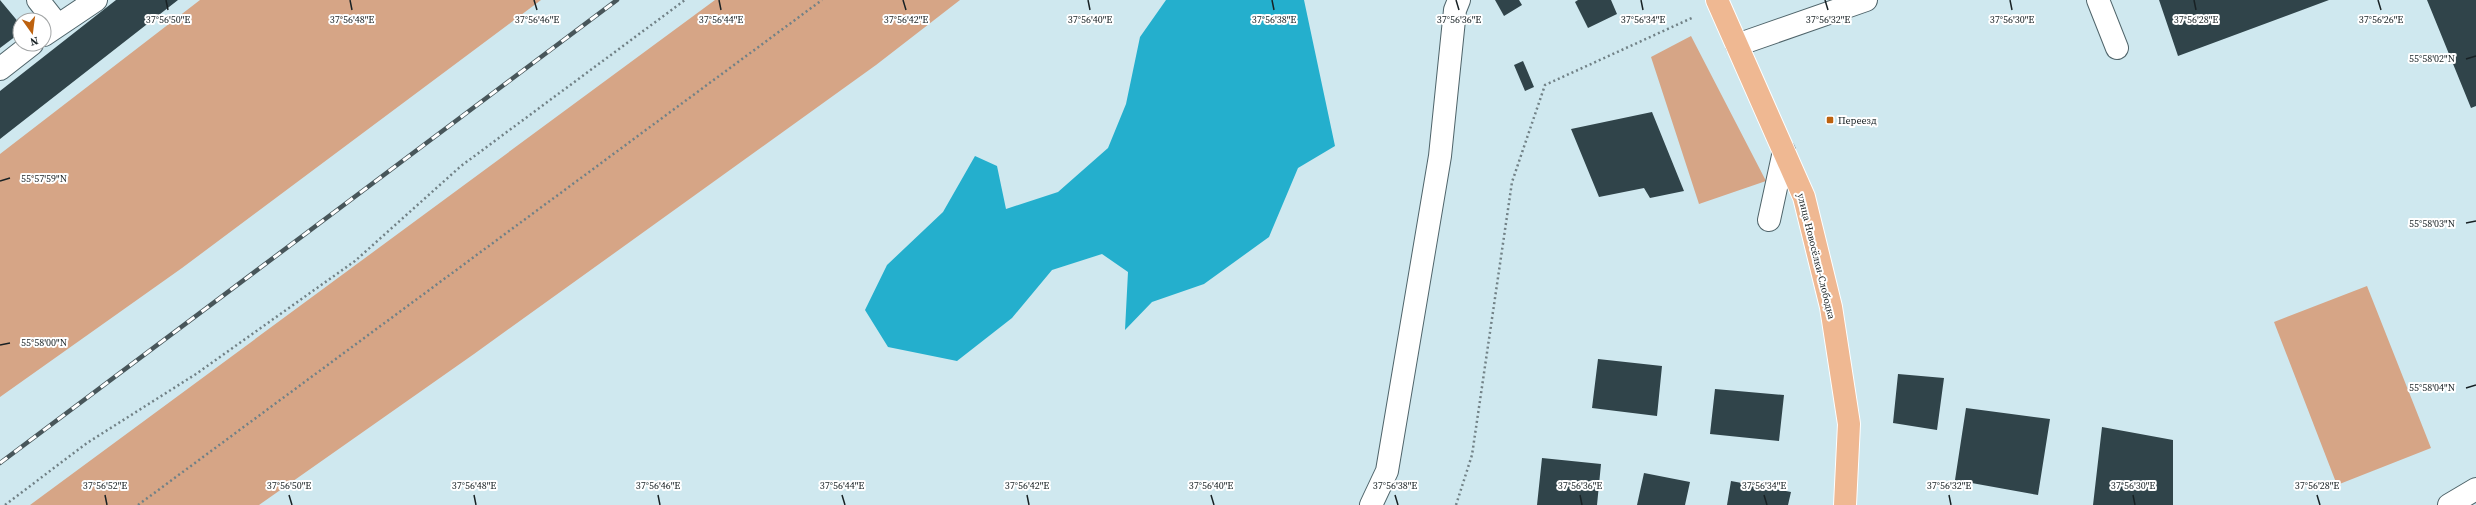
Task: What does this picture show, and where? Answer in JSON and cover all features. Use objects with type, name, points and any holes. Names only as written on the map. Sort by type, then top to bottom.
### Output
[{"type":"main road","name":"улица Новосёлки-Слободка","points":[[1719,3],[1804,197],[1831,307],[1849,424],[1845,505]]},
{"type":"street","points":[[38,0],[43,12]]},
{"type":"street","points":[[52,29],[96,0]]},
{"type":"street","points":[[1371,505],[1387,471],[1440,156],[1455,10],[1459,0]]},
{"type":"street","points":[[1737,45],[1818,8],[1866,0]]},
{"type":"street","points":[[2098,0],[2117,48]]},
{"type":"street","points":[[0,69],[22,52]]},
{"type":"street","points":[[1769,220],[1784,151]]},
{"type":"street","points":[[2449,505],[2476,489]]},
{"type":"path","points":[[5,505],[87,443],[196,374],[355,261],[461,166],[685,0]]},
{"type":"path","points":[[138,505],[822,0]]},
{"type":"path","points":[[1456,505],[1472,455],[1512,182],[1545,85],[1719,3]]},
{"type":"shaded area","points":[[200,0],[541,0],[182,268],[0,397],[0,154]]},
{"type":"shaded area","points":[[715,0],[960,0],[876,65],[474,354],[259,505],[30,505]]},
{"type":"shaded area","points":[[1691,36],[1766,181],[1699,204],[1651,57]]},
{"type":"shaded area","points":[[2367,286],[2431,448],[2337,485],[2274,322]]},
{"type":"water","points":[[1166,0],[1304,0],[1335,146],[1298,168],[1269,237],[1204,284],[1152,302],[1125,330],[1128,272],[1102,254],[1052,270],[1012,318],[957,361],[888,347],[865,310],[887,265],[943,212],[975,156],[997,166],[1006,209],[1058,192],[1108,148],[1126,104],[1140,37]]},
{"type":"building","points":[[0,0],[12,14],[12,39],[0,48]]},
{"type":"building","points":[[116,0],[178,0],[0,139],[0,91],[50,52],[52,52],[52,50]]},
{"type":"building","points":[[1495,0],[1519,0],[1522,5],[1504,16]]},
{"type":"building","points":[[1578,0],[1611,0],[1617,14],[1588,28],[1575,2]]},
{"type":"building","points":[[2159,0],[2329,0],[2178,56]]},
{"type":"building","points":[[2427,0],[2476,0],[2476,106],[2471,108]]},
{"type":"building","points":[[1523,61],[1534,87],[1525,91],[1514,65]]},
{"type":"building","points":[[1652,112],[1684,191],[1650,198],[1644,188],[1599,197],[1571,129]]},
{"type":"building","points":[[1598,359],[1662,366],[1657,416],[1592,408]]},
{"type":"building","points":[[1898,374],[1944,378],[1937,430],[1893,423]]},
{"type":"building","points":[[1715,389],[1784,395],[1779,441],[1710,434]]},
{"type":"building","points":[[1966,408],[2050,419],[2038,495],[1955,480]]},
{"type":"building","points":[[2102,427],[2173,440],[2173,505],[2093,505]]},
{"type":"building","points":[[1542,458],[1601,464],[1597,505],[1537,505]]},
{"type":"building","points":[[1644,473],[1690,482],[1685,505],[1637,505]]},
{"type":"building","points":[[1731,481],[1791,492],[1788,505],[1727,505]]},
{"type":"railway","points":[[0,463],[617,0]]},
{"type":"place","name":"Переезд","points":[[1830,120]]}]
